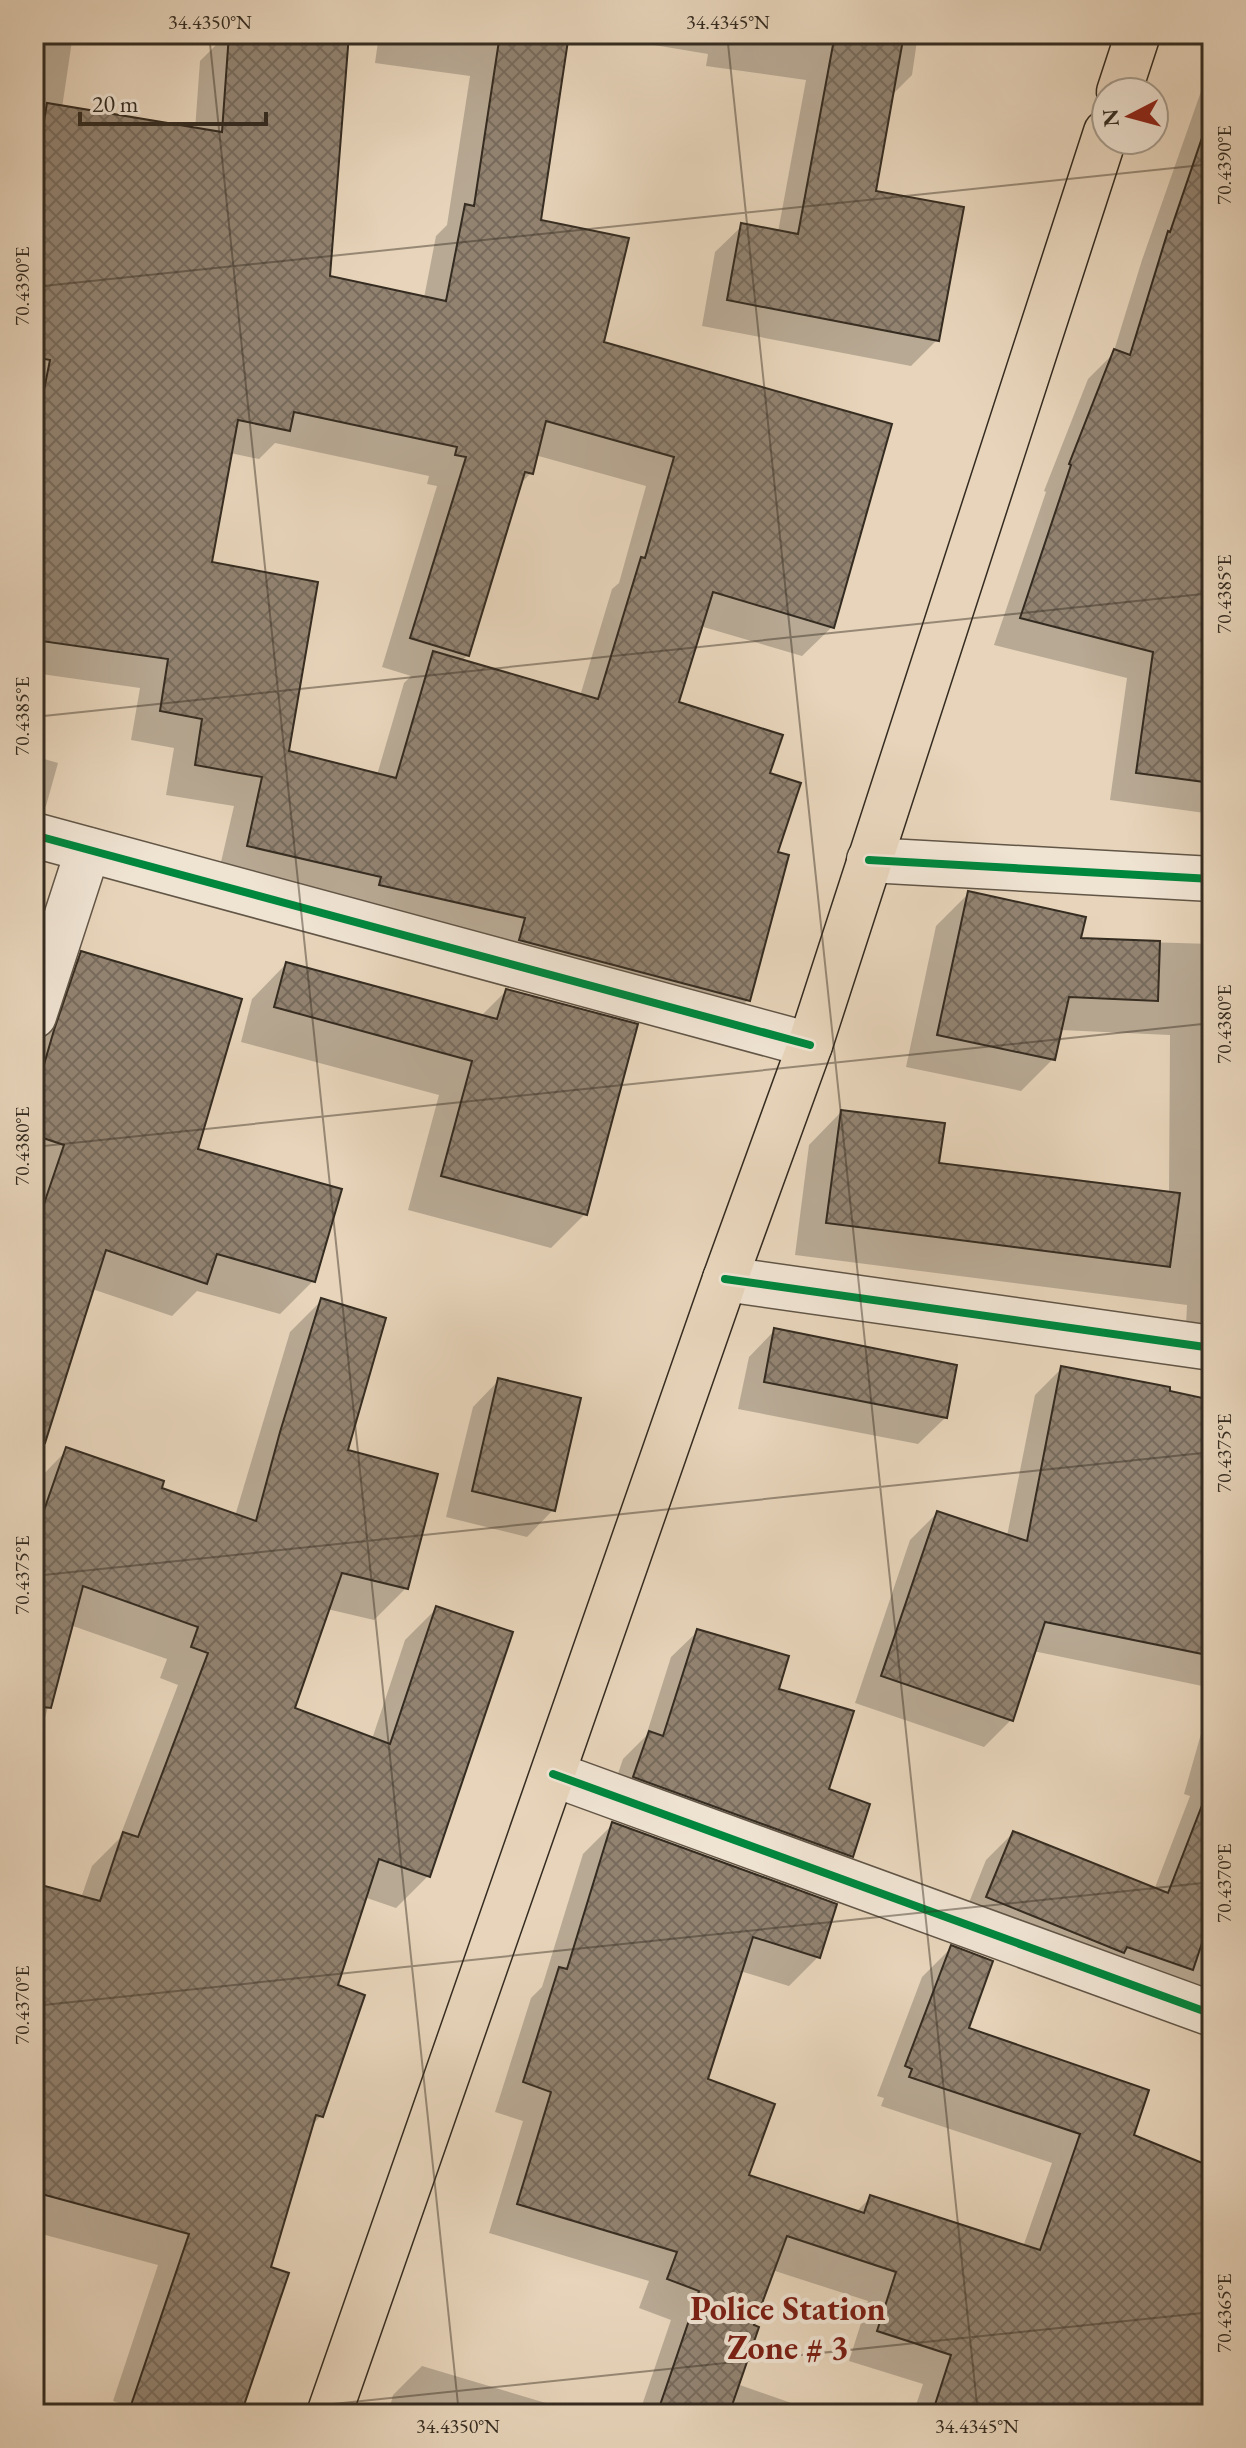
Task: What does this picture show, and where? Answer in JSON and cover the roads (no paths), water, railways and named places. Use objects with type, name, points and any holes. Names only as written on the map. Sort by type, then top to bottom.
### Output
[{"type":"main road","points":[[1123,76],[1134,35]]},
{"type":"main road","points":[[329,2414],[725,1279],[810,1045],[1098,156]]},
{"type":"street","points":[[34,835],[810,1045]]},
{"type":"street","points":[[34,1016],[88,850]]},
{"type":"street","points":[[869,860],[1212,879]]},
{"type":"street","points":[[725,1279],[1212,1348]]},
{"type":"street","points":[[553,1774],[1212,2014]]},
{"type":"district","name":"Police Station Zone # 3","points":[[788,2328]]}]
